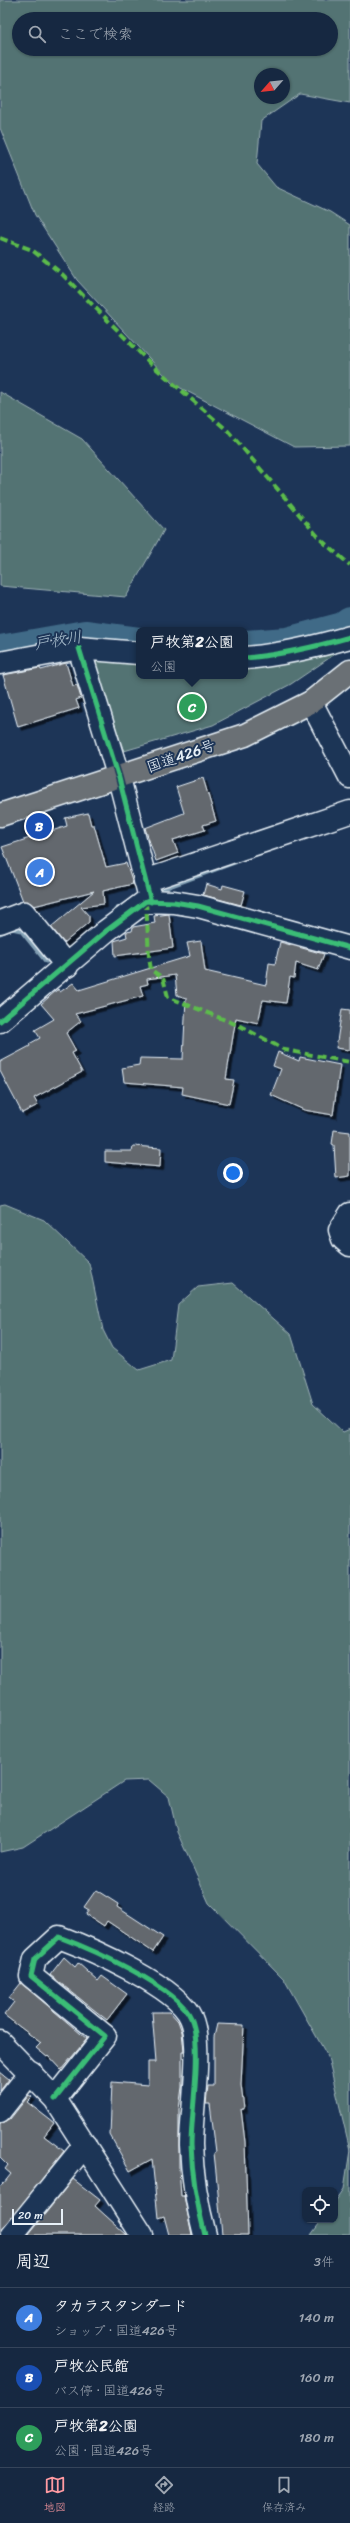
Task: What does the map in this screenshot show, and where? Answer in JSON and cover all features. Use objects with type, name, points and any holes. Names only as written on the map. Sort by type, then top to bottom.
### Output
[{"type":"highway","name":"国道426号","points":[[0,815],[119,778],[245,735],[311,702],[350,671]]},
{"type":"street","points":[[248,658],[309,648],[350,637]]},
{"type":"street","points":[[79,648],[119,778],[151,902]]},
{"type":"street","points":[[0,663],[79,648],[136,653]]},
{"type":"street","points":[[311,702],[350,777]]},
{"type":"street","points":[[145,881],[350,812]]},
{"type":"street","points":[[0,1021],[123,918],[146,901],[174,902],[198,906],[350,948]]},
{"type":"street","points":[[0,922],[24,913],[66,966]]},
{"type":"street","points":[[350,1214],[340,1230],[343,1239],[350,1246]]},
{"type":"street","points":[[55,2099],[105,2036],[30,1976],[36,1959],[59,1937],[84,1945],[164,1989],[179,2003],[191,2018],[197,2044],[191,2146],[197,2202],[205,2235]]},
{"type":"street","points":[[0,2042],[31,2072],[55,2099],[85,2145],[135,2232]]},
{"type":"street","points":[[0,2111],[31,2072]]},
{"type":"street","points":[[12,2235],[85,2145]]},
{"type":"green space","points":[[0,0],[350,0],[350,103],[300,94],[290,101],[290,68],[254,68],[254,104],[286,104],[261,121],[257,164],[276,187],[330,212],[350,225],[350,446],[294,447],[173,384],[77,280],[35,215],[0,128]]},
{"type":"green space","points":[[0,392],[82,439],[164,530],[126,597],[0,586]]},
{"type":"green space","points":[[344,648],[291,684],[213,725],[124,751],[90,657],[136,662],[136,679],[248,679],[248,666]]},
{"type":"green space","points":[[5,1204],[44,1220],[89,1263],[103,1330],[112,1348],[139,1370],[171,1360],[178,1305],[198,1287],[233,1283],[291,1334],[313,1404],[343,1432],[350,1429],[350,2150],[328,2057],[284,1979],[209,1903],[177,1832],[169,1797],[149,1780],[124,1781],[23,1847],[0,1852],[0,1205]]},
{"type":"green space","points":[[350,2150],[350,2235],[311,2235],[320,2223],[338,2223],[338,2198],[344,2189]]},
{"type":"building","points":[[66,663],[73,686],[77,685],[81,698],[76,700],[79,708],[18,727],[3,675],[40,668],[41,670]]},
{"type":"building","points":[[203,778],[216,821],[203,825],[205,830],[173,840],[178,853],[156,861],[145,828],[184,813],[176,787]]},
{"type":"building","points":[[88,813],[91,825],[94,825],[106,867],[126,863],[133,884],[103,891],[104,904],[81,907],[89,916],[89,922],[64,943],[51,927],[94,891],[34,906],[28,901],[23,901],[2,847],[67,826],[65,818]]},
{"type":"building","points":[[206,884],[222,889],[223,885],[245,891],[241,905],[203,895]]},
{"type":"building","points":[[169,914],[173,948],[115,956],[114,941],[127,937],[126,932],[132,931],[133,927],[155,923],[154,916]]},
{"type":"building","points":[[201,941],[205,971],[266,985],[269,963],[275,964],[280,942],[324,954],[318,970],[296,963],[294,978],[290,977],[286,1003],[263,1000],[258,1023],[236,1018],[226,1079],[234,1080],[229,1104],[182,1094],[183,1087],[124,1082],[122,1068],[139,1065],[140,1058],[183,1059],[186,998],[177,995],[175,975],[147,979],[148,984],[140,986],[143,996],[75,1014],[81,1021],[66,1033],[76,1051],[72,1053],[82,1072],[34,1098],[38,1105],[22,1113],[0,1071],[0,1062],[30,1046],[29,1044],[40,1038],[35,1030],[54,1019],[41,1004],[58,989],[60,992],[73,983],[79,990],[190,956],[187,943]]},
{"type":"building","points":[[342,1009],[350,1010],[350,1050],[336,1048]]},
{"type":"building","points":[[278,1052],[299,1061],[300,1057],[340,1065],[333,1115],[304,1110],[271,1095],[281,1069],[273,1066]]},
{"type":"building","points":[[334,1130],[350,1132],[350,1176],[336,1178],[334,1145],[332,1144]]},
{"type":"building","points":[[133,1146],[161,1148],[160,1167],[105,1162],[105,1151],[132,1151]]},
{"type":"building","points":[[96,1890],[118,1904],[117,1907],[163,1937],[153,1952],[107,1921],[104,1926],[86,1914],[89,1910],[84,1907]]},
{"type":"building","points":[[64,1957],[75,1967],[78,1963],[98,1981],[102,1976],[127,1994],[107,2020],[50,1975]]},
{"type":"building","points":[[21,1983],[87,2039],[61,2070],[48,2056],[47,2057],[36,2048],[41,2043],[4,2015],[14,2002],[9,1998]]},
{"type":"building","points":[[152,2012],[170,2012],[178,2021],[182,2032],[184,2052],[182,2052],[182,2087],[179,2109],[179,2169],[181,2196],[184,2196],[192,2235],[169,2235],[164,2216],[158,2218],[152,2159],[130,2171],[110,2135],[112,2082],[148,2085],[148,2062],[156,2062]]},
{"type":"building","points":[[217,2024],[244,2025],[241,2085],[244,2109],[241,2109],[245,2142],[248,2235],[222,2235],[214,2153],[216,2152],[210,2104],[206,2104],[208,2086],[214,2086],[214,2037]]},
{"type":"building","points":[[0,2072],[9,2079],[0,2091]]},
{"type":"building","points":[[29,2095],[32,2097],[27,2102],[54,2123],[44,2136],[64,2151],[0,2232],[0,2188],[11,2174],[5,2169],[8,2165],[0,2157],[0,2123],[10,2119]]},
{"type":"building","points":[[73,2179],[100,2200],[95,2206],[127,2235],[28,2235]]},
{"type":"waterway","name":"戸枚川","points":[[248,645],[287,642],[343,627],[350,622]]},
{"type":"waterway","name":"戸枚川","points":[[0,650],[85,635],[136,642]]},
{"type":"waterway","points":[[153,892],[235,862]]},
{"type":"waterway","points":[[116,910],[134,899]]},
{"type":"waterway","points":[[0,933],[12,928],[21,930],[46,961],[53,957]]},
{"type":"marked path","points":[[0,238],[32,250],[62,274],[151,364],[228,431],[321,540],[350,565]]},
{"type":"marked path","points":[[146,901],[151,970],[163,978],[168,997],[240,1026],[285,1050],[350,1062]]},
{"type":"cycle path","points":[[248,658],[298,650],[350,637]]},
{"type":"cycle path","points":[[79,648],[119,778],[151,902]]},
{"type":"cycle path","points":[[0,1021],[106,931],[146,901],[174,902],[198,906],[350,948]]},
{"type":"cycle path","points":[[55,2099],[105,2036],[31,1976],[35,1959],[59,1937],[91,1950],[132,1970],[152,1982],[183,2006],[191,2018],[196,2045],[196,2080],[191,2131],[192,2168],[195,2190],[205,2235]]},
{"type":"place","name":"戸牧第2公園","points":[[192,707]]},
{"type":"place","name":"戸牧公民館","points":[[39,826]]},
{"type":"place","name":"タカラスタンダード","points":[[40,872]]}]
